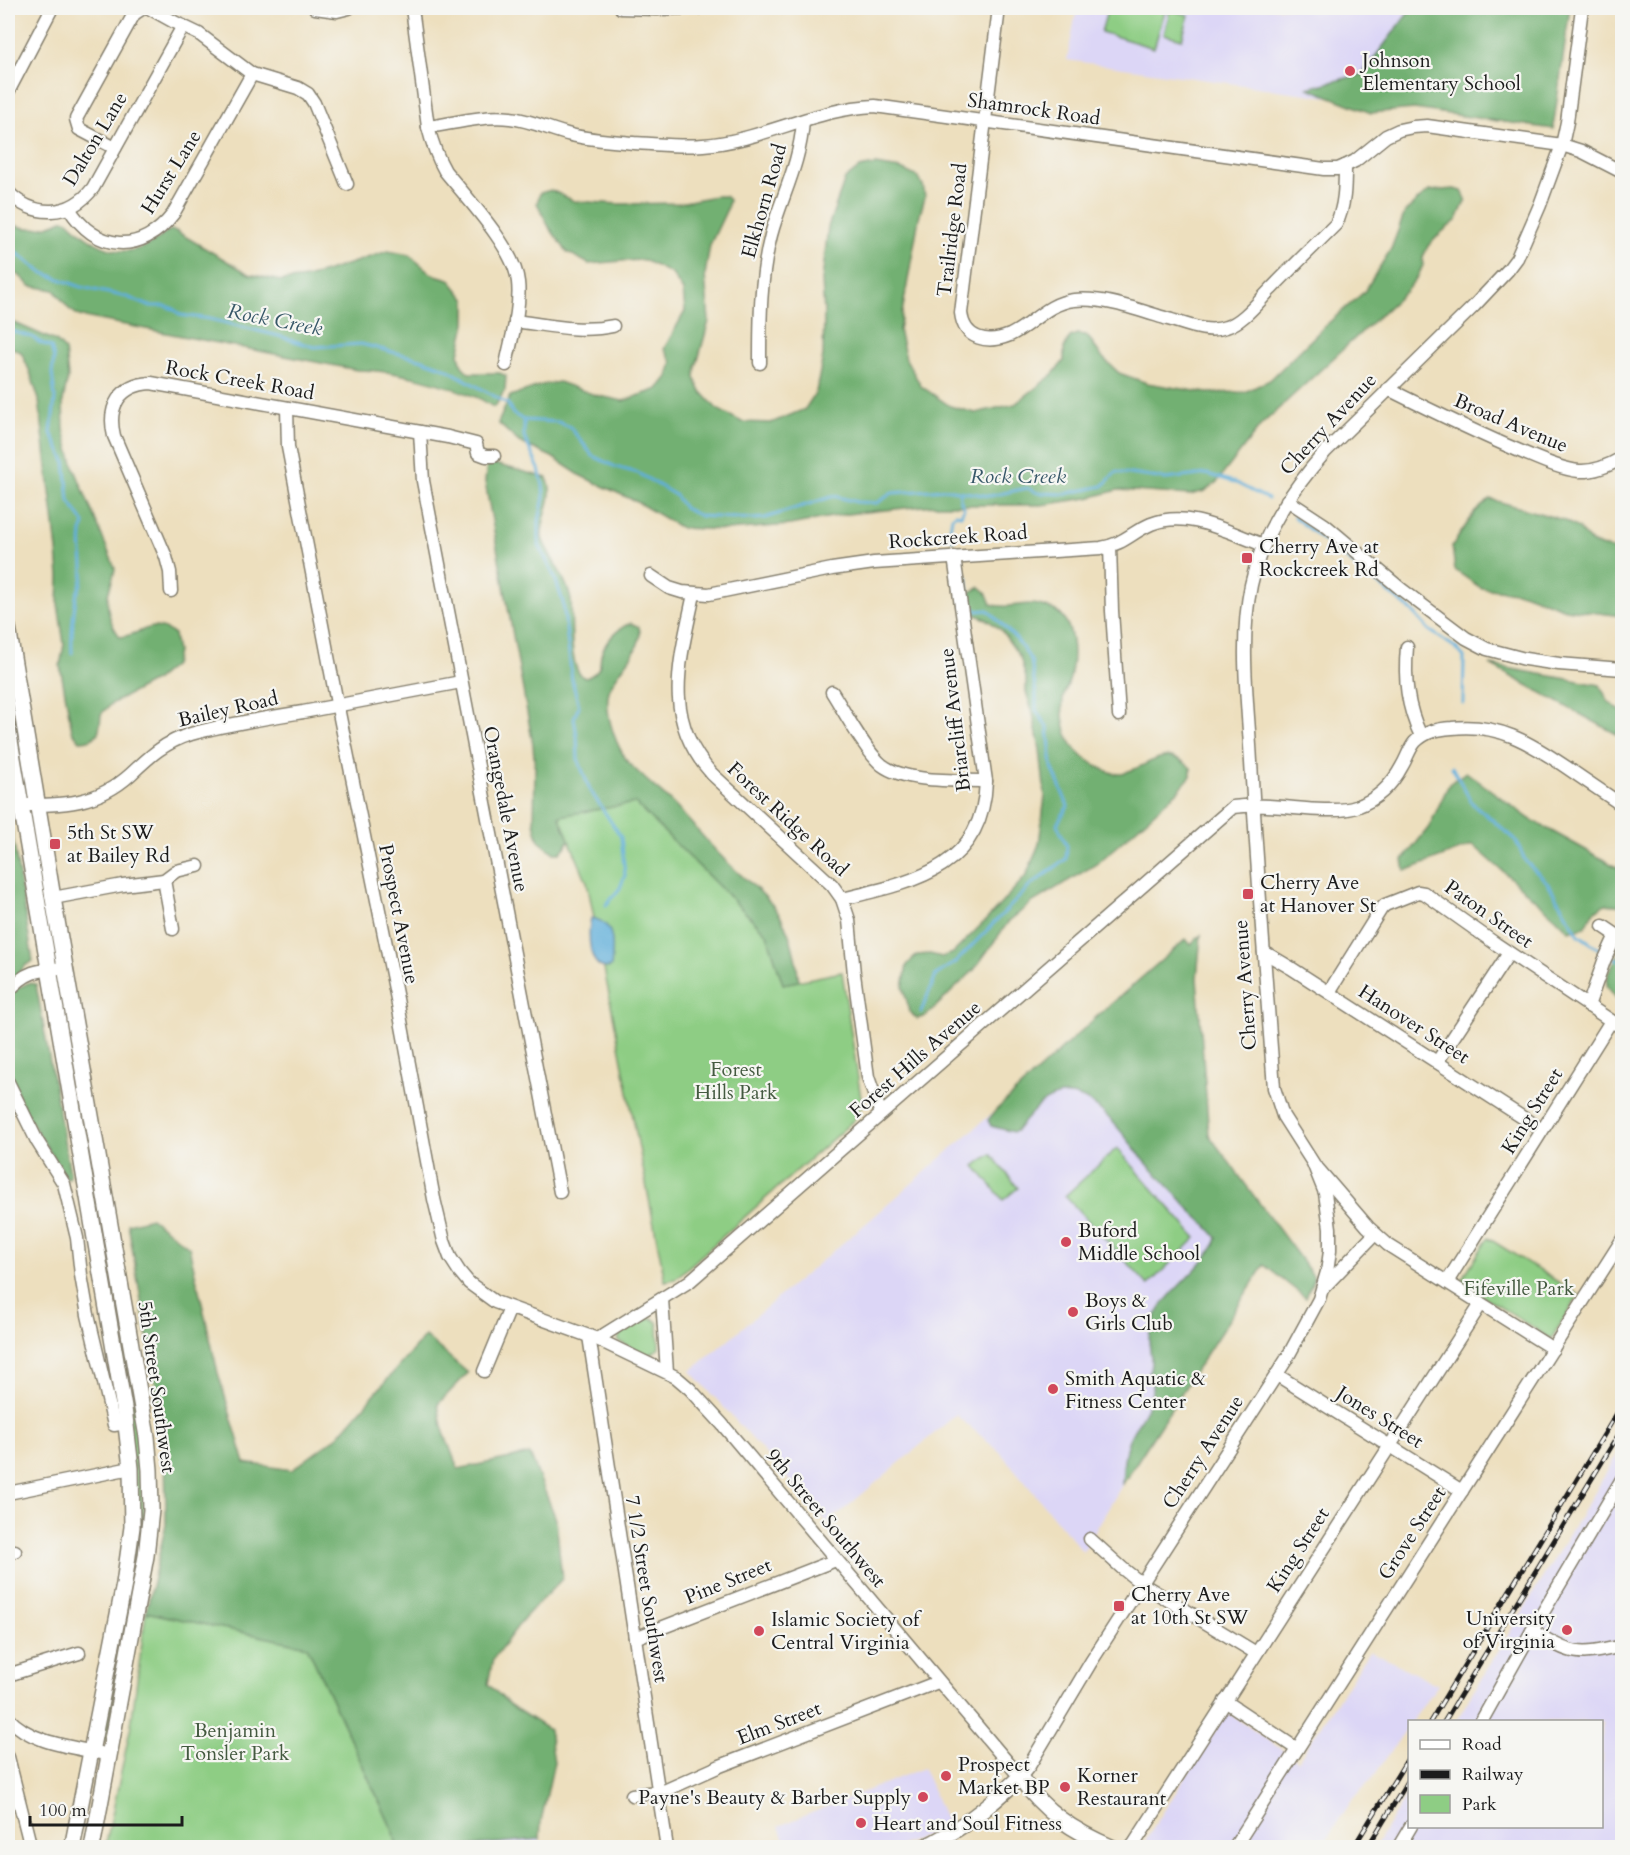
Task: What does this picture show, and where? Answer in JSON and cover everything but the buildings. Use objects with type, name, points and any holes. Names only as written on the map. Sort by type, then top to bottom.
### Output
[{"type":"main road","name":"5th Street Southwest","points":[[8,627],[147,1437],[150,1470],[151,1510],[141,1592],[92,1848]]},
{"type":"main road","name":"5th Street Southwest","points":[[8,729],[111,1332],[131,1468],[132,1527],[124,1584],[72,1848]]},
{"type":"main road","points":[[1020,1777],[1047,1809],[1065,1823],[1090,1842],[1113,1848]]},
{"type":"main road","name":"Cherry Avenue","points":[[923,1848],[966,1823],[1020,1777]]},
{"type":"street","points":[[8,92],[52,8]]},
{"type":"street","points":[[115,148],[79,129],[76,119],[134,14],[143,8]]},
{"type":"street","points":[[149,8],[199,34],[252,74],[298,88],[311,98],[346,184]]},
{"type":"street","points":[[315,8],[337,11],[349,8]]},
{"type":"street","points":[[412,8],[432,142],[445,171],[512,258],[519,296],[506,365]]},
{"type":"street","points":[[621,8],[699,8]]},
{"type":"street","name":"Trailridge Road","points":[[999,8],[961,313],[962,321],[969,333],[977,338],[985,340],[1008,335],[1052,307],[1073,300],[1107,302],[1209,330],[1228,327],[1253,307],[1336,224],[1340,217],[1346,166]]},
{"type":"street","name":"Cherry Avenue","points":[[1020,1777],[1029,1766],[1072,1692],[1277,1375],[1307,1324],[1323,1287],[1330,1251],[1330,1228],[1325,1193],[1313,1163],[1283,1116],[1275,1095],[1253,805],[1245,640],[1251,585],[1264,545],[1277,516],[1325,452],[1474,306],[1517,258],[1562,145],[1582,8]]},
{"type":"street","name":"Dalton Lane","points":[[8,192],[23,204],[40,210],[58,211],[69,208],[88,193],[183,26]]},
{"type":"street","name":"Hurst Lane","points":[[69,208],[89,231],[106,240],[123,243],[135,242],[154,234],[173,214],[252,74]]},
{"type":"street","name":"Shamrock Road","points":[[428,127],[485,118],[511,118],[560,132],[600,140],[670,146],[702,145],[751,138],[841,109],[875,106],[1317,169],[1338,169],[1355,161],[1386,136],[1399,130],[1427,126],[1562,145],[1581,151],[1623,172]]},
{"type":"street","name":"Elkhorn Road","points":[[760,363],[765,264],[771,234],[796,162],[803,121]]},
{"type":"street","points":[[515,321],[580,330],[595,330],[613,326]]},
{"type":"street","name":"Rock Creek Road","points":[[171,591],[166,557],[114,436],[112,416],[118,399],[132,387],[151,383],[420,432],[476,444],[478,453],[494,456]]},
{"type":"street","name":"Broad Avenue","points":[[1388,389],[1499,442],[1562,467],[1586,471],[1623,458]]},
{"type":"street","name":"Prospect Avenue","points":[[287,408],[288,447],[444,1241],[459,1271],[469,1283],[488,1298],[593,1338]]},
{"type":"street","name":"Orangedale Avenue","points":[[420,432],[423,481],[560,1192]]},
{"type":"street","points":[[1287,500],[1325,525],[1401,589],[1466,638],[1487,649],[1548,663],[1623,669]]},
{"type":"street","name":"Rockcreek Road","points":[[651,576],[669,588],[694,594],[709,594],[832,569],[874,563],[1110,546],[1126,540],[1155,523],[1181,519],[1194,520],[1264,545]]},
{"type":"street","points":[[1110,546],[1119,715]]},
{"type":"street","name":"Briarcliff Avenue","points":[[842,899],[879,890],[936,870],[964,846],[978,823],[986,781],[954,557]]},
{"type":"street","name":"Forest Ridge Road","points":[[694,594],[684,645],[678,694],[679,710],[686,738],[701,763],[832,885],[842,899],[849,920],[868,1077],[881,1114]]},
{"type":"street","points":[[1407,647],[1408,704],[1421,736]]},
{"type":"street","name":"Bailey Road","points":[[20,805],[66,805],[103,793],[130,775],[164,746],[192,734],[461,682]]},
{"type":"street","points":[[832,692],[873,756],[890,770],[925,778],[986,781]]},
{"type":"street","points":[[1253,805],[1347,810],[1368,802],[1388,787],[1421,736],[1433,731],[1462,727],[1478,727],[1506,733],[1538,749],[1623,805]]},
{"type":"street","name":"Forest Hills Avenue","points":[[593,1338],[690,1281],[1233,807],[1253,805]]},
{"type":"street","points":[[53,898],[164,880],[176,871],[198,866]]},
{"type":"street","points":[[164,880],[173,929]]},
{"type":"street","name":"Paton Street","points":[[1329,992],[1381,909],[1385,905],[1418,892],[1424,893],[1509,953],[1623,1028]]},
{"type":"street","points":[[1588,1006],[1606,955],[1619,937],[1603,926]]},
{"type":"street","name":"Hanover Street","points":[[1264,952],[1542,1130]]},
{"type":"street","points":[[1437,1062],[1509,953]]},
{"type":"street","points":[[8,992],[24,976],[33,972],[66,968]]},
{"type":"street","name":"King Street","points":[[1447,1282],[1611,1021]]},
{"type":"street","name":"5th Street Southwest","points":[[8,1082],[38,1141],[64,1184],[77,1238],[81,1275],[93,1335],[114,1425],[126,1423]]},
{"type":"street","points":[[1313,1163],[1375,1234],[1388,1245],[1553,1349]]},
{"type":"street","points":[[87,1195],[105,1192]]},
{"type":"street","points":[[1323,1287],[1375,1234]]},
{"type":"street","name":"Grove Street","points":[[1234,1848],[1623,1240]]},
{"type":"street","points":[[662,1299],[667,1372]]},
{"type":"street","name":"King Street","points":[[1130,1848],[1481,1304]]},
{"type":"street","points":[[484,1371],[510,1308]]},
{"type":"street","name":"5th Street Southwest","points":[[93,1335],[111,1332]]},
{"type":"street","name":"9th Street Southwest","points":[[593,1338],[682,1381],[722,1424],[1020,1777]]},
{"type":"street","name":"7 1/2 Street Southwest","points":[[593,1338],[666,1848]]},
{"type":"street","name":"Jones Street","points":[[1277,1375],[1462,1491]]},
{"type":"street","points":[[8,1493],[131,1468]]},
{"type":"street","points":[[1482,1720],[1532,1631],[1623,1479]]},
{"type":"street","points":[[1090,1539],[1142,1584],[1256,1653]]},
{"type":"street","name":"Pine Street","points":[[635,1638],[836,1560]]},
{"type":"street","points":[[1532,1631],[1564,1650],[1582,1654],[1623,1646]]},
{"type":"street","points":[[8,1675],[80,1653]]},
{"type":"street","name":"Elm Street","points":[[632,1795],[658,1792],[938,1682]]},
{"type":"street","points":[[1225,1701],[1296,1749]]},
{"type":"street","points":[[8,1718],[26,1732],[41,1739],[110,1755]]},
{"type":"street","points":[[8,1758],[31,1848]]},
{"type":"street","points":[[1398,1848],[1410,1828]]},
{"type":"shaded area","name":"Johnson Elementary School","points":[[1077,8],[1570,8],[1553,129],[1067,60]]},
{"type":"shaded area","name":"Buford Middle School","points":[[1201,935],[1197,978],[1209,1135],[1314,1277],[1306,1298],[1264,1265],[1122,1485],[1083,1552],[1000,1452],[956,1415],[828,1523],[691,1371],[870,1220],[1186,939],[1191,945]]},
{"type":"shaded area","name":"University of Virginia","points":[[1622,1447],[1622,1847],[1374,1848],[1408,1793],[1408,1828],[1603,1828],[1603,1720],[1457,1720]]},
{"type":"shaded area","name":"University of Virginia","points":[[1370,1651],[1438,1685],[1413,1720],[1408,1720],[1408,1726],[1373,1777],[1351,1802],[1321,1847],[1314,1847],[1302,1839],[1297,1848],[1150,1847],[1147,1844],[1146,1840],[1227,1712],[1298,1761]]},
{"type":"shaded area","points":[[923,1768],[948,1826],[898,1847],[786,1847],[779,1826]]},
{"type":"shaded area","points":[[540,1839],[540,1847],[458,1847]]},
{"type":"green space","points":[[1108,8],[1166,8],[1154,48],[1101,32]]},
{"type":"green space","points":[[1412,8],[1570,8],[1553,129],[1414,109],[1371,113],[1308,88],[1362,74]]},
{"type":"green space","points":[[1170,10],[1189,15],[1182,39],[1164,34]]},
{"type":"green space","points":[[875,165],[901,169],[918,177],[923,185],[925,197],[919,218],[899,330],[906,359],[921,386],[950,406],[975,413],[1015,404],[1051,376],[1064,361],[1064,348],[1070,337],[1077,334],[1086,335],[1101,356],[1119,373],[1147,383],[1207,393],[1245,392],[1270,380],[1326,325],[1364,292],[1391,249],[1405,212],[1420,198],[1429,191],[1454,189],[1462,191],[1466,199],[1457,220],[1428,246],[1418,276],[1406,291],[1261,425],[1217,482],[1205,491],[1190,495],[1118,490],[1088,498],[1042,505],[934,505],[847,514],[790,525],[727,530],[681,528],[637,502],[581,476],[552,457],[519,442],[498,423],[510,396],[542,385],[559,382],[595,395],[623,401],[658,389],[668,377],[672,362],[664,349],[685,311],[683,291],[672,274],[644,260],[589,264],[567,252],[549,227],[537,203],[540,193],[551,190],[574,201],[619,204],[679,203],[725,196],[729,200],[727,209],[710,245],[705,275],[709,321],[695,378],[700,390],[717,409],[742,422],[771,423],[805,409],[816,392],[823,356],[822,280],[828,227],[845,179],[859,168]]},
{"type":"green space","points":[[67,220],[103,247],[115,250],[128,251],[141,248],[154,242],[168,231],[176,231],[249,274],[281,281],[307,278],[388,251],[409,255],[432,274],[449,279],[466,300],[466,323],[459,354],[462,366],[469,373],[500,373],[506,376],[505,390],[494,407],[449,387],[419,378],[387,372],[357,370],[79,316],[69,309],[54,290],[30,286],[19,275],[8,272],[8,222],[21,227],[35,228],[49,226]]},
{"type":"green space","points":[[8,320],[56,341],[65,350],[68,377],[63,401],[64,430],[74,467],[115,568],[108,602],[114,628],[120,637],[153,627],[166,629],[174,634],[177,652],[174,665],[156,680],[111,704],[101,714],[100,725],[95,737],[86,741],[80,741],[72,731],[60,666],[64,644],[58,604],[57,550],[39,400],[21,352],[8,346]]},
{"type":"green space","points":[[487,462],[547,478],[550,493],[542,538],[563,578],[571,601],[573,656],[580,674],[586,678],[596,672],[600,666],[603,650],[617,632],[631,623],[639,627],[640,635],[634,652],[609,691],[609,716],[617,741],[632,767],[670,801],[721,856],[774,907],[790,936],[799,981],[783,984],[767,934],[635,803],[559,816],[569,839],[560,853],[554,853],[539,841],[534,823],[533,745],[485,482]]},
{"type":"green space","points":[[1490,499],[1563,520],[1578,528],[1592,543],[1616,551],[1622,549],[1622,616],[1565,609],[1523,593],[1481,588],[1455,570],[1452,546],[1475,512]]},
{"type":"green space","points":[[980,587],[986,592],[991,604],[1038,605],[1054,610],[1066,621],[1072,638],[1073,657],[1063,699],[1063,719],[1069,740],[1081,755],[1104,770],[1116,774],[1167,756],[1182,761],[1191,768],[1191,776],[1177,792],[1098,863],[1033,902],[1009,921],[974,970],[926,1016],[917,1019],[910,1012],[903,987],[907,965],[917,955],[930,954],[942,957],[953,953],[1026,876],[1039,844],[1045,796],[1040,750],[1026,692],[1026,678],[1020,657],[1001,630],[986,619],[974,614],[967,606],[965,600],[971,592]]},
{"type":"green space","points":[[1490,665],[1600,685],[1608,701],[1622,712],[1622,737]]},
{"type":"green space","points":[[1466,772],[1530,819],[1622,870],[1622,906],[1605,904],[1593,913],[1585,927],[1569,931],[1473,845],[1405,871],[1403,860],[1429,827],[1449,784]]},
{"type":"green space","name":"Forest Hills Park","points":[[635,803],[767,934],[783,984],[842,972],[862,1105],[854,1120],[675,1279],[665,1281],[587,882],[559,816]]},
{"type":"green space","points":[[8,807],[33,961],[26,965],[8,985]]},
{"type":"green space","points":[[1201,935],[1197,978],[1209,1135],[1314,1277],[1306,1298],[1264,1265],[1122,1485],[1128,1442],[1146,1409],[1152,1391],[1149,1372],[1151,1359],[1149,1339],[1154,1321],[1160,1308],[1169,1297],[1209,1254],[1217,1238],[1151,1168],[1104,1113],[1089,1102],[1074,1095],[1058,1096],[1041,1104],[1013,1132],[991,1126],[988,1120],[1094,1019],[1186,939],[1191,945]]},
{"type":"green space","points":[[1619,954],[1622,954],[1622,1001],[1616,998],[1607,986],[1608,973]]},
{"type":"green space","points":[[28,983],[36,984],[70,1173],[67,1179],[26,1114],[8,1071],[8,1000],[14,990]]},
{"type":"green space","points":[[1117,1148],[1196,1238],[1148,1285],[1065,1196]]},
{"type":"green space","points":[[991,1154],[1018,1188],[1003,1200],[975,1166]]},
{"type":"green space","points":[[102,1208],[142,1436],[145,1529],[108,1732],[99,1746],[135,1548],[98,1215]]},
{"type":"green space","points":[[151,1218],[189,1247],[218,1373],[245,1463],[292,1470],[338,1436],[425,1336],[468,1373],[438,1404],[442,1427],[458,1469],[530,1454],[556,1519],[562,1579],[524,1618],[493,1659],[488,1684],[510,1705],[549,1730],[554,1762],[541,1821],[540,1839],[458,1847],[397,1847],[394,1833],[307,1646],[146,1612],[166,1524],[165,1440],[128,1224]]},
{"type":"green space","name":"Fifeville Park","points":[[1488,1238],[1579,1295],[1551,1339],[1460,1282]]},
{"type":"green space","points":[[652,1318],[658,1325],[659,1348],[650,1355],[647,1356],[618,1341],[620,1334]]},
{"type":"green space","name":"Benjamin Tonsler Park","points":[[146,1612],[307,1646],[394,1833],[397,1847],[105,1848],[131,1725]]},
{"type":"water","points":[[591,918],[605,925],[612,936],[611,967],[603,968],[594,959],[589,933]]},
{"type":"waterway","name":"Rock Creek","points":[[8,248],[41,272],[81,287],[127,297],[149,306],[165,306],[174,309],[180,315],[210,319],[314,347],[361,344],[445,368],[508,404],[513,414],[524,420],[558,422],[570,427],[593,456],[616,467],[638,473],[675,495],[684,508],[700,516],[765,518],[834,496],[857,502],[877,503],[892,493],[945,489],[990,496],[1027,488],[1038,493],[1064,494],[1103,486],[1116,472],[1166,479],[1207,474],[1234,482],[1268,499]]},
{"type":"waterway","points":[[8,330],[32,337],[51,347],[54,358],[52,373],[55,398],[51,433],[65,461],[69,501],[84,523],[81,544],[83,577],[76,597],[72,653]]},
{"type":"waterway","points":[[524,420],[524,437],[539,469],[543,485],[539,545],[555,578],[563,602],[572,680],[579,706],[574,718],[578,759],[590,790],[621,837],[625,875],[620,888],[606,905]]},
{"type":"waterway","points":[[953,540],[949,535],[952,517],[956,514],[961,515],[964,508],[960,499],[960,491]]},
{"type":"waterway","name":"Rock Creek","points":[[1294,517],[1411,610],[1429,630],[1456,648],[1464,657],[1463,703]]},
{"type":"waterway","points":[[921,1012],[936,975],[956,962],[1031,885],[1066,859],[1067,846],[1057,824],[1068,806],[1052,767],[1048,728],[1036,710],[1031,660],[1017,640],[988,610],[976,611],[969,602],[967,577]]},
{"type":"waterway","points":[[1452,767],[1472,803],[1515,839],[1526,862],[1547,882],[1579,935],[1605,953]]},
{"type":"waterway","points":[[1611,956],[1622,962]]},
{"type":"railway","points":[[1431,1720],[1622,1405]]},
{"type":"railway","points":[[1445,1720],[1622,1429]]},
{"type":"railway","points":[[1353,1848],[1408,1758]]},
{"type":"railway","points":[[1367,1848],[1408,1781]]},
{"type":"place","name":"Johnson Elementary School","points":[[1350,71]]},
{"type":"place","name":"Cherry Ave at Rockcreek Rd","points":[[1247,558]]},
{"type":"place","name":"5th St SW at Bailey Rd","points":[[55,844]]},
{"type":"place","name":"Cherry Ave at Hanover St","points":[[1248,894]]},
{"type":"place","name":"Buford Middle School","points":[[1066,1242]]},
{"type":"place","name":"Boys & Girls Club","points":[[1073,1312]]},
{"type":"place","name":"Smith Aquatic & Fitness Center","points":[[1053,1389]]},
{"type":"place","name":"Cherry Ave at 10th St SW","points":[[1119,1606]]},
{"type":"place","name":"University of Virginia","points":[[1567,1630]]},
{"type":"place","name":"Islamic Society of Central Virginia","points":[[759,1631]]},
{"type":"place","name":"Prospect Market BP","points":[[946,1776]]},
{"type":"place","name":"Korner Restaurant","points":[[1065,1787]]},
{"type":"place","name":"Payne's Beauty & Barber Supply","points":[[923,1797]]},
{"type":"place","name":"Heart and Soul Fitness","points":[[861,1823]]}]
